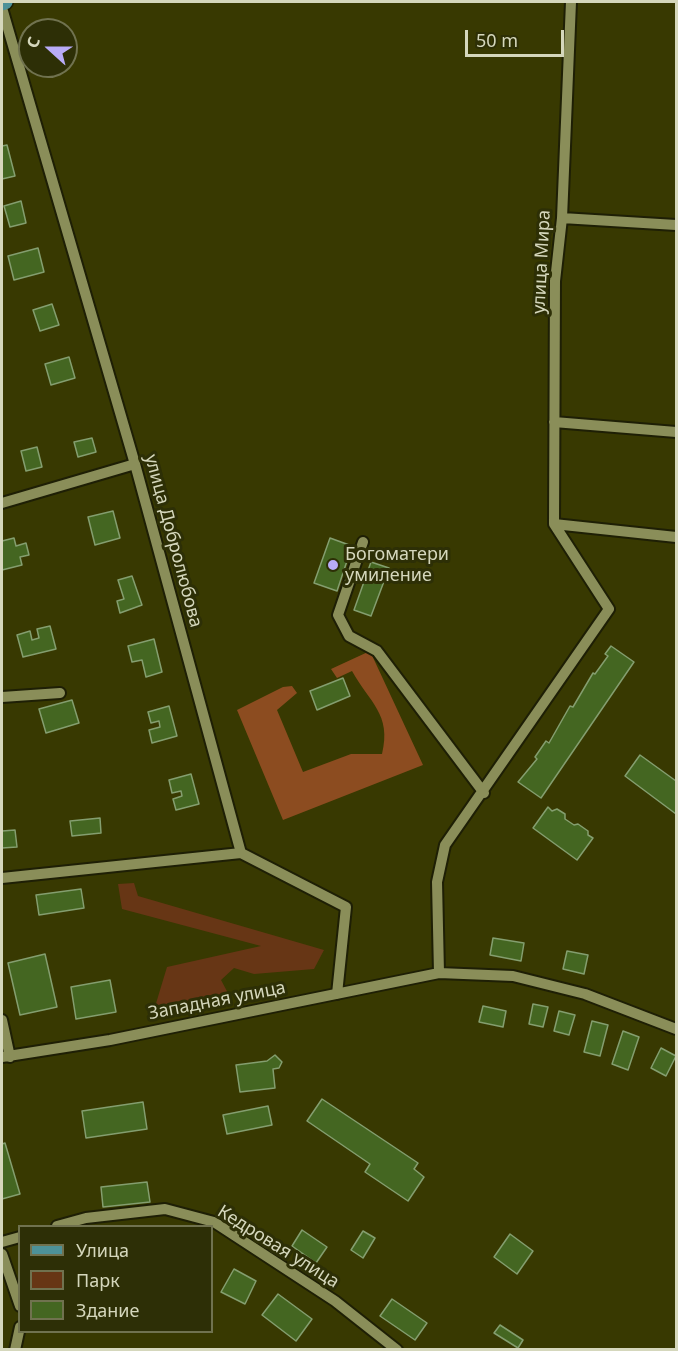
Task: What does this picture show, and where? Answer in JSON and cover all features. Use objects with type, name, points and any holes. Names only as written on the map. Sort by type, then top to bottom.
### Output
[{"type":"street","name":"улица Мира","points":[[554,524],[555,280],[562,218],[571,2]]},
{"type":"street","name":"улица Добролюбова","points":[[2,8],[135,464],[240,853]]},
{"type":"street","points":[[562,218],[676,225]]},
{"type":"street","points":[[554,422],[676,432]]},
{"type":"street","points":[[2,503],[135,464]]},
{"type":"street","points":[[554,524],[676,537]]},
{"type":"street","points":[[439,973],[437,882],[445,845],[609,609],[554,524]]},
{"type":"street","points":[[363,542],[338,615],[349,636],[377,651],[483,793]]},
{"type":"street","points":[[2,697],[60,693]]},
{"type":"street","points":[[2,878],[240,853],[346,908],[337,994]]},
{"type":"street","name":"Западная улица","points":[[6,1057],[439,973],[513,976],[585,994],[676,1029]]},
{"type":"street","points":[[2,1020],[6,1057]]},
{"type":"street","name":"Кедровая улица","points":[[63,1225],[86,1218],[165,1209],[214,1222],[335,1301],[397,1350]]},
{"type":"street","points":[[2,1242],[18,1238]]},
{"type":"street","points":[[2,1254],[18,1300]]},
{"type":"street","points":[[15,1350],[19,1333]]},
{"type":"green space","points":[[134,883],[138,896],[324,950],[314,969],[254,974],[234,968],[221,980],[229,995],[154,1010],[167,967],[261,946],[122,909],[118,884]]},
{"type":"shaded area","points":[[370,651],[423,765],[283,820],[237,710],[283,687],[292,686],[297,693],[277,710],[303,772],[351,754],[382,754],[384,729],[377,709],[352,671],[337,678],[331,669]]},
{"type":"building","points":[[7,145],[15,176],[2,179],[2,146]]},
{"type":"building","points":[[21,201],[26,223],[10,227],[4,206]]},
{"type":"building","points":[[38,248],[44,272],[14,280],[8,256]]},
{"type":"building","points":[[52,304],[59,325],[40,331],[33,310]]},
{"type":"building","points":[[69,357],[75,378],[51,385],[45,364]]},
{"type":"building","points":[[92,438],[96,452],[78,457],[74,442]]},
{"type":"building","points":[[37,447],[42,467],[26,471],[21,451]]},
{"type":"building","points":[[113,511],[120,538],[95,545],[88,517]]},
{"type":"building","points":[[14,538],[16,546],[26,543],[29,555],[20,557],[22,565],[2,570],[2,541]]},
{"type":"building","name":"Богоматери умиление","points":[[330,538],[352,546],[337,591],[314,583]]},
{"type":"building","points":[[371,562],[389,568],[371,616],[354,610]]},
{"type":"building","points":[[132,576],[142,605],[120,613],[117,601],[124,599],[118,580]]},
{"type":"building","points":[[50,626],[56,649],[23,657],[17,635],[30,631],[32,640],[39,638],[37,629]]},
{"type":"building","points":[[154,639],[162,672],[146,677],[142,660],[132,662],[128,646]]},
{"type":"building","points":[[611,646],[634,662],[541,798],[518,782],[537,759],[535,757],[546,741],[549,743],[570,706],[573,707],[593,673],[595,674],[608,656],[605,654]]},
{"type":"building","points":[[343,678],[350,696],[317,710],[310,691]]},
{"type":"building","points":[[72,700],[79,723],[46,733],[39,709]]},
{"type":"building","points":[[169,706],[177,736],[152,743],[149,730],[160,727],[159,721],[151,723],[148,712]]},
{"type":"building","points":[[640,755],[676,781],[676,814],[625,776]]},
{"type":"building","points":[[191,774],[199,804],[176,810],[173,799],[182,796],[181,791],[172,793],[169,780]]},
{"type":"building","points":[[548,807],[552,811],[557,809],[565,814],[565,819],[574,825],[578,824],[593,838],[577,860],[533,828]]},
{"type":"building","points":[[100,818],[101,833],[72,836],[70,821]]},
{"type":"building","points":[[15,830],[17,847],[2,848],[2,831]]},
{"type":"building","points":[[81,889],[84,908],[39,915],[36,895]]},
{"type":"building","points":[[493,938],[524,943],[521,961],[490,955]]},
{"type":"building","points":[[567,951],[588,955],[584,974],[563,969]]},
{"type":"building","points":[[45,954],[57,1007],[20,1015],[8,963]]},
{"type":"building","points":[[110,980],[116,1012],[76,1019],[71,987]]},
{"type":"building","points":[[533,1004],[548,1007],[543,1027],[529,1024]]},
{"type":"building","points":[[483,1006],[506,1011],[503,1027],[479,1022]]},
{"type":"building","points":[[559,1011],[575,1015],[569,1035],[554,1031]]},
{"type":"building","points":[[592,1021],[608,1025],[600,1056],[584,1052]]},
{"type":"building","points":[[623,1031],[639,1037],[628,1070],[612,1064]]},
{"type":"building","points":[[661,1048],[676,1056],[666,1076],[651,1068]]},
{"type":"building","points":[[275,1055],[282,1062],[279,1068],[273,1069],[275,1088],[240,1092],[236,1065],[267,1061]]},
{"type":"building","points":[[322,1099],[418,1163],[414,1169],[424,1177],[408,1201],[365,1172],[370,1164],[307,1121]]},
{"type":"building","points":[[143,1102],[147,1129],[86,1138],[82,1111]]},
{"type":"building","points":[[268,1106],[272,1125],[227,1134],[223,1115]]},
{"type":"building","points":[[5,1143],[20,1194],[2,1199],[2,1144]]},
{"type":"building","points":[[147,1182],[150,1202],[103,1207],[101,1187]]},
{"type":"building","points":[[302,1230],[327,1247],[316,1263],[292,1246]]},
{"type":"building","points":[[363,1231],[375,1238],[363,1258],[351,1250]]},
{"type":"building","points":[[510,1234],[533,1251],[517,1274],[494,1257]]},
{"type":"building","points":[[234,1269],[256,1281],[245,1304],[221,1292]]},
{"type":"building","points":[[278,1294],[312,1319],[296,1341],[262,1315]]},
{"type":"building","points":[[392,1299],[427,1323],[415,1340],[380,1316]]},
{"type":"building","points":[[500,1325],[523,1340],[518,1348],[494,1333]]},
{"type":"place","name":"Богоматери умиление","points":[[333,565]]}]
